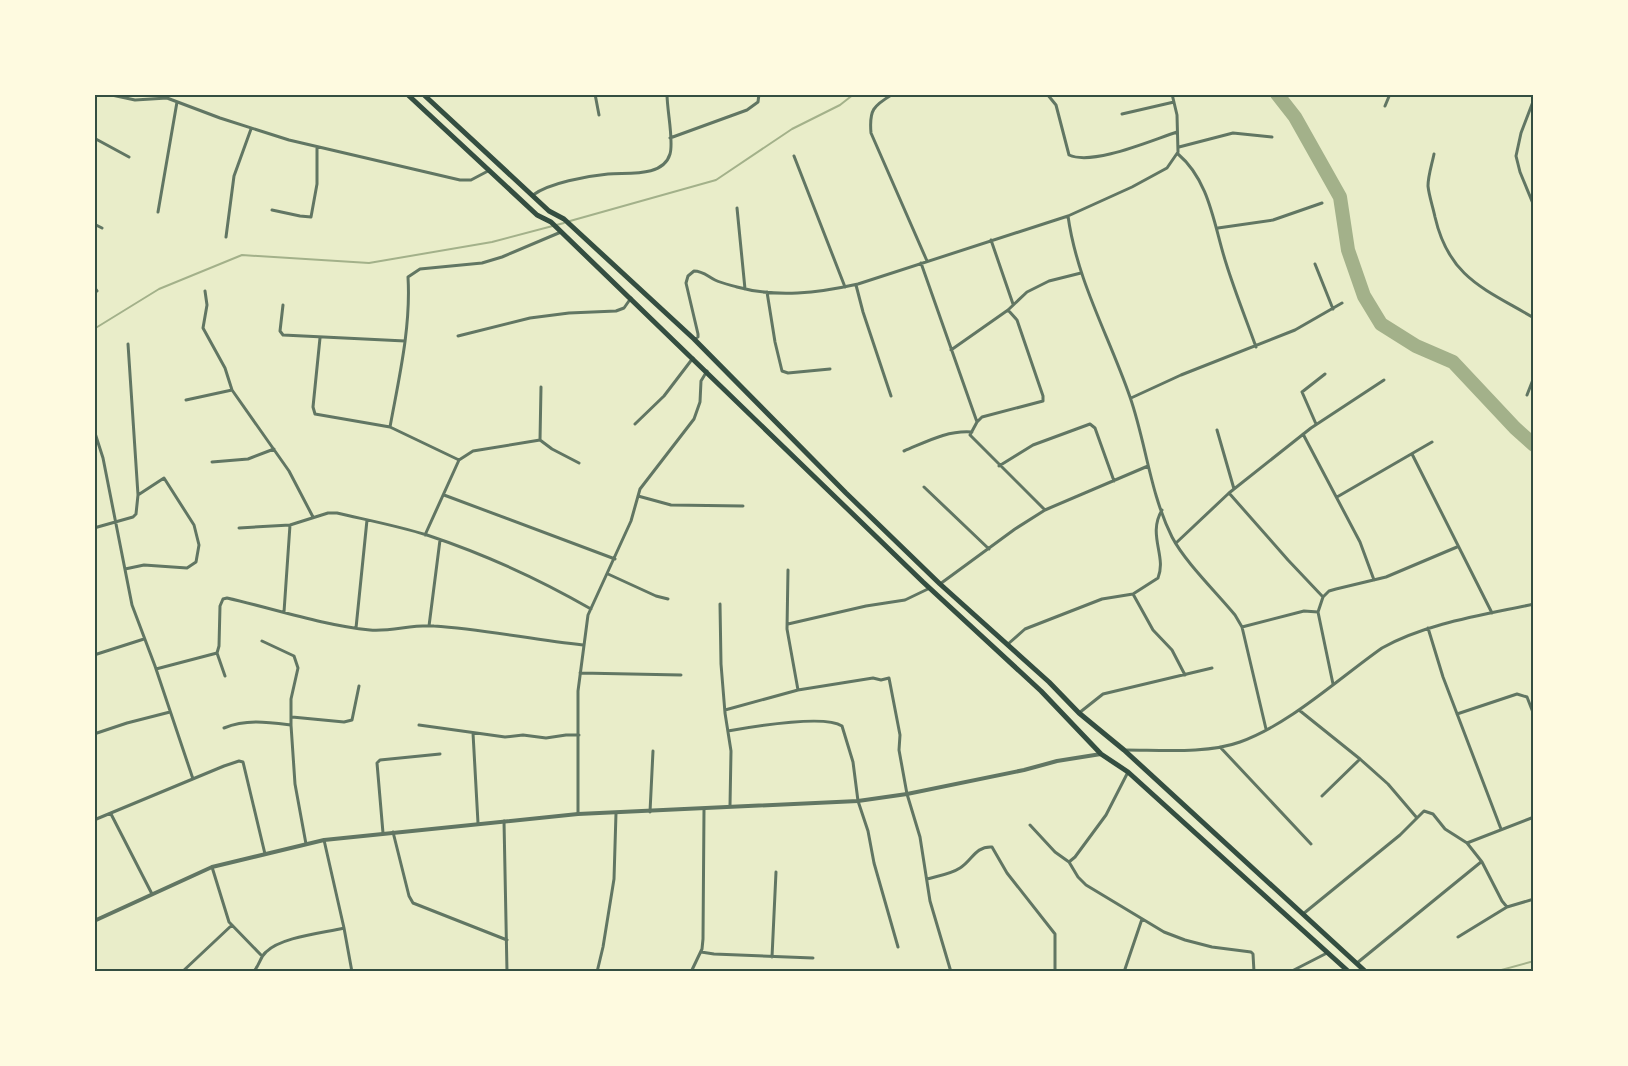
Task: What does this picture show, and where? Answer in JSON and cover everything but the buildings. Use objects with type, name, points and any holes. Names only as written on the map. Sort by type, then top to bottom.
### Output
[{"type":"main road","points":[[407,94],[537,215],[551,222],[631,298],[930,588],[1041,691],[1101,754],[1128,772],[1349,972]]},
{"type":"main road","points":[[423,94],[549,211],[564,219],[694,339],[846,494],[940,584],[1366,972]]},
{"type":"main road","points":[[451,135],[458,127]]},
{"type":"main road","points":[[736,401],[747,393]]},
{"type":"main road","points":[[1041,691],[1049,682]]},
{"type":"street","points":[[107,94],[135,100],[168,96],[177,102],[251,129],[317,147],[460,180],[471,180],[489,170]]},
{"type":"street","points":[[595,94],[599,115]]},
{"type":"street","points":[[532,195],[546,187],[572,180],[607,174],[639,173],[655,169],[668,159],[670,154],[668,94]]},
{"type":"street","points":[[670,138],[747,110],[758,102],[759,94]]},
{"type":"street","points":[[893,94],[873,107],[870,117],[871,133],[927,261]]},
{"type":"street","points":[[1047,94],[1056,105],[1069,155],[1073,157],[1080,159],[1123,150],[1178,132]]},
{"type":"street","points":[[694,339],[698,337],[698,334],[686,283],[690,273],[699,271],[716,280],[745,289],[767,292],[802,293],[856,285],[1068,216],[1132,187],[1167,168],[1178,154],[1178,132],[1172,94]]},
{"type":"street","points":[[1385,106],[1390,94]]},
{"type":"street","points":[[1533,99],[1516,156],[1533,206]]},
{"type":"street","points":[[158,212],[177,102]]},
{"type":"street","points":[[1122,114],[1174,102]]},
{"type":"street","points":[[226,237],[234,176],[251,129]]},
{"type":"street","points":[[1179,147],[1233,133],[1272,137]]},
{"type":"street","points":[[94,138],[129,157]]},
{"type":"street","points":[[272,210],[311,217],[317,184],[317,147]]},
{"type":"street","points":[[1178,154],[1192,169],[1213,212],[1226,264],[1256,347]]},
{"type":"street","points":[[1434,154],[1428,186],[1437,225],[1455,266],[1476,284],[1533,318]]},
{"type":"street","points":[[794,156],[845,287]]},
{"type":"street","points":[[1218,228],[1274,220],[1322,202]]},
{"type":"street","points":[[737,208],[745,289]]},
{"type":"street","points":[[1068,216],[1081,273],[1131,398],[1162,510],[1176,543],[1235,615],[1242,627],[1266,729]]},
{"type":"street","points":[[94,224],[102,228]]},
{"type":"street","points":[[390,427],[405,341],[410,296],[408,277],[411,273],[420,269],[492,260],[561,232]]},
{"type":"street","points":[[991,240],[1013,304]]},
{"type":"street","points":[[921,263],[976,422]]},
{"type":"street","points":[[1315,264],[1333,309]]},
{"type":"street","points":[[951,350],[1008,310],[1027,292],[1049,281],[1081,273]]},
{"type":"street","points":[[856,285],[891,396]]},
{"type":"street","points":[[94,287],[97,291]]},
{"type":"street","points":[[205,291],[207,305],[203,328],[225,368],[232,390],[289,471],[313,517]]},
{"type":"street","points":[[767,292],[782,371],[788,373],[830,369]]},
{"type":"street","points":[[458,336],[530,318],[569,313],[616,311],[624,308],[631,298]]},
{"type":"street","points":[[1131,398],[1181,375],[1295,330],[1342,303]]},
{"type":"street","points":[[283,305],[281,334],[405,341]]},
{"type":"street","points":[[1008,310],[1017,320],[1043,400],[982,417],[976,422],[971,437],[1045,510]]},
{"type":"street","points":[[320,338],[313,407],[315,414],[390,427],[459,460]]},
{"type":"street","points":[[94,528],[133,517],[136,514],[138,495],[128,344]]},
{"type":"street","points":[[635,424],[664,396],[693,358]]},
{"type":"street","points":[[578,814],[579,673],[588,615],[631,521],[640,489],[694,418],[700,402],[701,383],[706,371]]},
{"type":"street","points":[[1316,424],[1302,392],[1325,374]]},
{"type":"street","points":[[1527,395],[1533,377]]},
{"type":"street","points":[[1176,543],[1229,493],[1303,434],[1384,380]]},
{"type":"street","points":[[540,440],[541,387]]},
{"type":"street","points":[[186,400],[232,390]]},
{"type":"street","points":[[999,466],[1033,445],[1090,423],[1095,428],[1114,481]]},
{"type":"street","points":[[94,430],[103,458],[132,605],[193,779]]},
{"type":"street","points":[[1217,430],[1234,489]]},
{"type":"street","points":[[904,451],[943,435],[960,431],[972,432]]},
{"type":"street","points":[[1303,434],[1360,542],[1374,580]]},
{"type":"street","points":[[425,535],[459,460],[473,451],[540,440],[579,463]]},
{"type":"street","points":[[1336,497],[1432,441]]},
{"type":"street","points":[[212,462],[248,459],[274,449]]},
{"type":"street","points":[[1412,454],[1492,614]]},
{"type":"street","points":[[940,584],[1045,510],[1148,466]]},
{"type":"street","points":[[125,569],[144,565],[187,568],[198,557],[199,540],[194,525],[164,478],[138,495]]},
{"type":"street","points":[[924,488],[989,549]]},
{"type":"street","points":[[1229,493],[1323,597]]},
{"type":"street","points":[[444,495],[615,559]]},
{"type":"street","points":[[638,496],[671,505],[742,506]]},
{"type":"street","points":[[1008,644],[1025,629],[1102,599],[1133,594],[1158,579],[1160,574],[1156,523],[1162,510]]},
{"type":"street","points":[[239,528],[290,525],[328,513],[337,513],[425,535],[468,550],[544,582],[591,609]]},
{"type":"street","points":[[356,628],[367,520]]},
{"type":"street","points":[[284,612],[290,525]]},
{"type":"street","points":[[429,626],[440,540]]},
{"type":"street","points":[[1333,684],[1317,612],[1323,597],[1329,591],[1396,573],[1457,547]]},
{"type":"street","points":[[788,570],[787,629],[798,690]]},
{"type":"street","points":[[608,574],[656,596],[668,599]]},
{"type":"street","points":[[788,624],[876,604],[905,600],[930,588]]},
{"type":"street","points":[[1133,594],[1154,630],[1172,650],[1185,675]]},
{"type":"street","points":[[225,676],[217,653],[220,606],[223,599],[227,598],[356,628],[403,630],[429,626],[479,630],[583,645]]},
{"type":"street","points":[[720,604],[721,664],[731,751],[730,806]]},
{"type":"street","points":[[1124,750],[1184,750],[1220,747],[1239,742],[1299,710],[1396,640],[1428,628],[1533,604]]},
{"type":"street","points":[[1242,627],[1304,611],[1317,612]]},
{"type":"street","points":[[1428,628],[1457,714],[1501,829]]},
{"type":"street","points":[[94,655],[145,639]]},
{"type":"street","points":[[262,641],[294,656],[298,668],[291,699],[291,724],[295,784],[306,844]]},
{"type":"street","points":[[156,669],[217,653]]},
{"type":"street","points":[[1079,713],[1103,694],[1212,668]]},
{"type":"street","points":[[579,673],[681,675]]},
{"type":"street","points":[[725,710],[798,690],[873,678],[881,680],[889,678],[900,735],[899,750],[907,794],[920,837],[930,901],[951,972]]},
{"type":"street","points":[[292,717],[344,722],[352,720],[359,686]]},
{"type":"street","points":[[1457,714],[1517,694],[1527,697],[1533,715]]},
{"type":"street","points":[[1299,710],[1388,784],[1418,819]]},
{"type":"street","points":[[94,734],[170,712]]},
{"type":"street","points":[[224,728],[239,722],[291,724]]},
{"type":"street","points":[[728,731],[783,722],[838,724],[844,730],[850,749],[858,801],[898,947]]},
{"type":"street","points":[[419,725],[505,737],[523,735],[546,738],[579,735]]},
{"type":"street","points":[[472,733],[478,823]]},
{"type":"street","points":[[1220,747],[1311,844]]},
{"type":"street","points":[[650,812],[653,751]]},
{"type":"street","points":[[383,833],[377,764],[380,760],[440,754]]},
{"type":"street","points":[[94,921],[212,867],[324,840],[578,814],[858,801],[907,794],[1024,770],[1058,760],[1101,754]]},
{"type":"street","points":[[1322,796],[1360,759]]},
{"type":"street","points":[[94,820],[239,761],[243,762],[265,854]]},
{"type":"street","points":[[1069,862],[1106,815],[1128,772]]},
{"type":"street","points":[[691,972],[701,952],[704,939],[704,809]]},
{"type":"street","points":[[1303,914],[1418,819],[1424,811],[1433,814],[1445,829],[1467,843],[1482,862],[1502,901],[1507,906]]},
{"type":"street","points":[[597,972],[614,879],[616,813]]},
{"type":"street","points":[[111,814],[152,894]]},
{"type":"street","points":[[1467,843],[1533,817]]},
{"type":"street","points":[[504,821],[507,972]]},
{"type":"street","points":[[1030,825],[1055,852],[1069,862],[1086,885],[1164,932],[1212,947],[1251,952],[1254,972]]},
{"type":"street","points":[[393,832],[409,896],[413,903],[507,940]]},
{"type":"street","points":[[324,840],[352,972]]},
{"type":"street","points":[[927,879],[962,868],[976,852],[982,848],[992,847],[1007,873],[1055,934],[1054,972]]},
{"type":"street","points":[[1357,963],[1482,862]]},
{"type":"street","points":[[212,867],[226,917],[262,956]]},
{"type":"street","points":[[772,957],[776,872]]},
{"type":"street","points":[[1458,937],[1507,906],[1533,899]]},
{"type":"street","points":[[1125,972],[1142,919]]},
{"type":"street","points":[[182,972],[232,925]]},
{"type":"street","points":[[253,972],[260,965],[262,956],[267,950],[284,942],[344,928]]},
{"type":"street","points":[[701,952],[813,958]]},
{"type":"street","points":[[1290,972],[1327,953]]},
{"type":"waterway","points":[[570,221],[716,180],[792,129],[840,105],[854,94]]},
{"type":"waterway","points":[[1277,94],[1295,117],[1340,197],[1348,250],[1364,296],[1381,324],[1416,346],[1453,362],[1534,445]]},
{"type":"waterway","points":[[94,329],[159,289],[242,255],[369,263],[492,242],[564,223]]},
{"type":"waterway","points":[[1494,972],[1534,961]]}]
